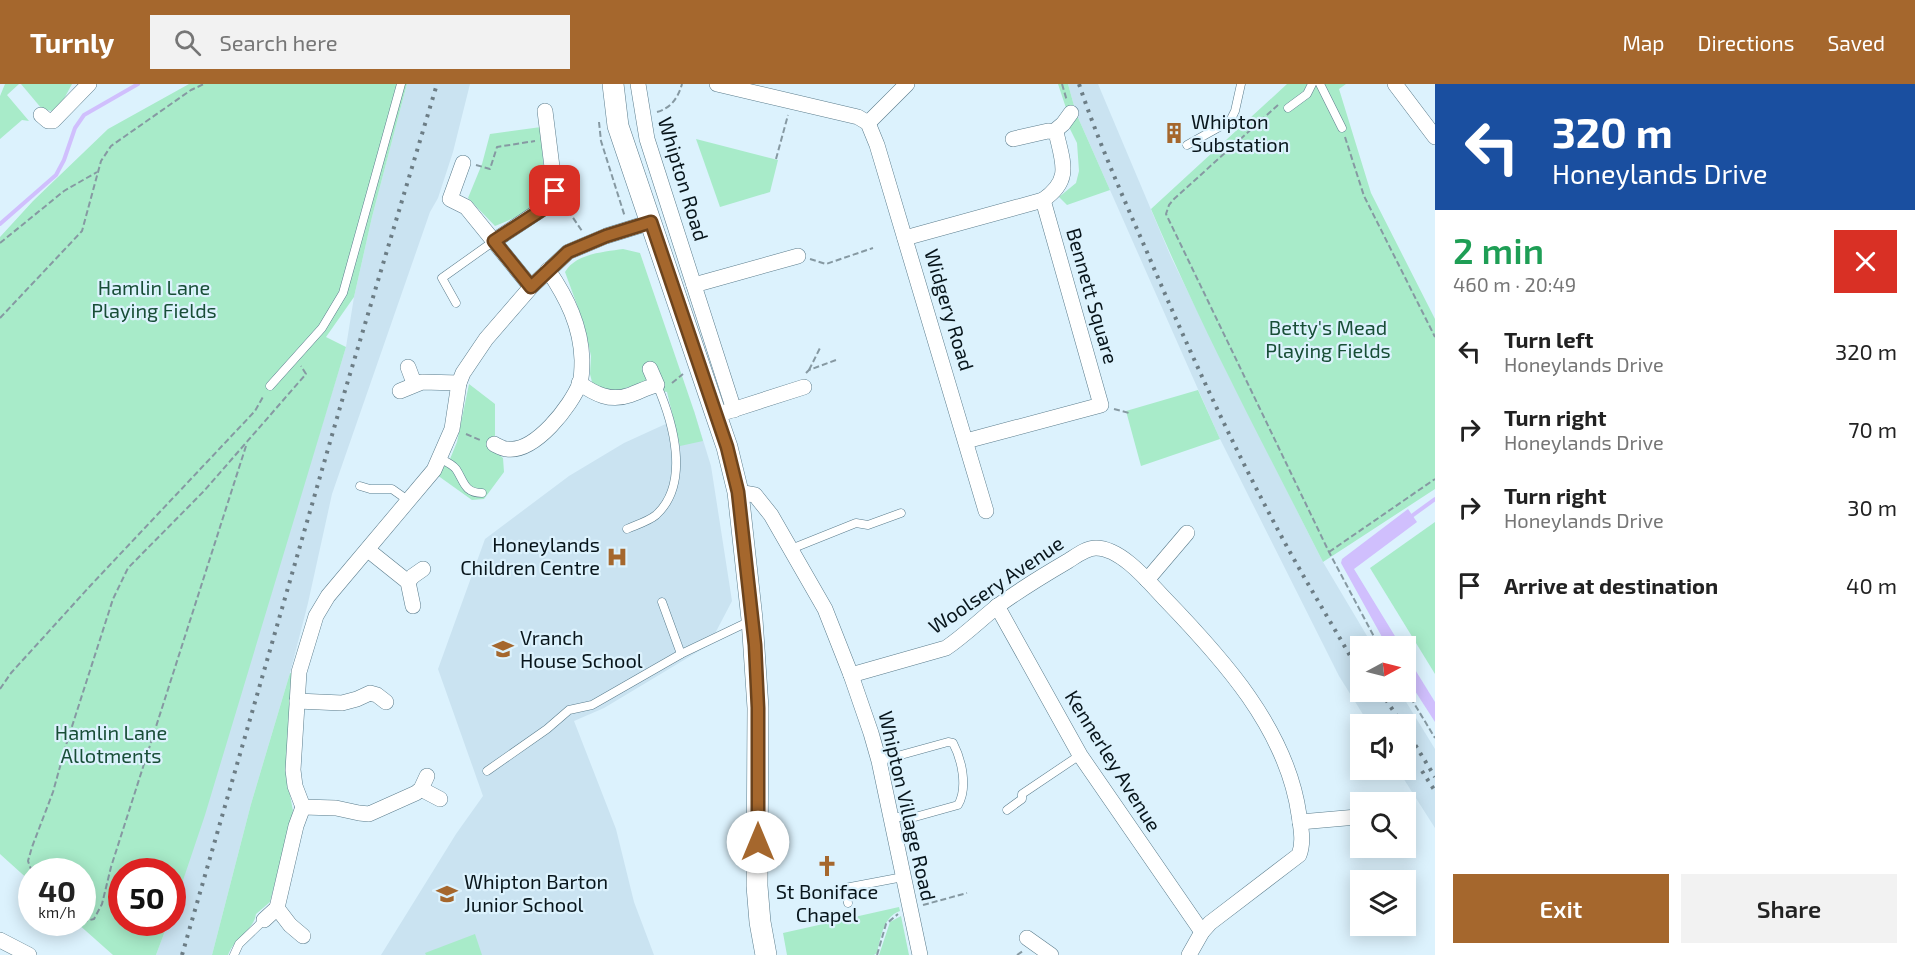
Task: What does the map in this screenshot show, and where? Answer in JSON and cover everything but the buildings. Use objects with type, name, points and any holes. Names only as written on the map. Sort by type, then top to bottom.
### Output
[{"type":"main road","points":[[613,84],[618,126],[700,368],[725,412],[727,447],[738,492],[752,619],[758,708],[757,886],[766,955]]},
{"type":"street","points":[[41,115],[48,121],[53,121],[89,84]]},
{"type":"street","name":"Whipton Road","points":[[638,84],[642,115],[669,211],[694,285],[725,412]]},
{"type":"street","points":[[717,84],[858,117],[868,123],[907,84]]},
{"type":"street","points":[[1395,84],[1435,137]]},
{"type":"street","points":[[494,241],[543,209],[555,191],[545,111]]},
{"type":"street","points":[[905,238],[1043,200],[1053,193],[1059,186],[1065,171],[1056,132],[1071,113]]},
{"type":"street","name":"Widgery Road","points":[[868,123],[873,131],[986,510]]},
{"type":"street","points":[[1013,139],[1048,131],[1056,132]]},
{"type":"street","points":[[463,163],[450,199],[466,207],[531,287]]},
{"type":"street","name":"Bennett Square","points":[[966,441],[1101,405],[1043,200]]},
{"type":"street","points":[[264,920],[276,908],[296,826],[303,807],[293,770],[297,701],[299,672],[316,616],[328,596],[434,470],[452,429],[459,383],[468,364],[486,339],[531,287],[568,252],[628,228],[651,222]]},
{"type":"street","points":[[694,285],[798,256]]},
{"type":"street","points":[[494,444],[507,449],[520,448],[537,438],[555,420],[579,383],[582,361],[577,327],[567,299],[548,270]]},
{"type":"street","points":[[408,367],[414,383]]},
{"type":"street","points":[[579,383],[595,394],[618,398],[657,385],[650,369]]},
{"type":"street","points":[[400,391],[414,383],[431,381],[459,383]]},
{"type":"street","points":[[725,412],[804,387]]},
{"type":"street","name":"Whipton Village Road","points":[[738,492],[755,495],[761,501],[791,549],[825,609],[851,675],[872,733],[879,761],[920,955]]},
{"type":"street","points":[[1147,580],[1187,533]]},
{"type":"street","name":"Woolsery Avenue","points":[[851,675],[946,648],[997,606],[1036,579],[1092,548],[1103,548],[1117,554],[1147,580],[1205,642],[1252,702],[1280,751],[1296,793],[1302,842],[1299,855],[1244,896],[1202,932],[1189,955]]},
{"type":"street","points":[[368,550],[408,582],[413,606]]},
{"type":"street","points":[[408,582],[423,569]]},
{"type":"street","name":"Kennerley Avenue","points":[[997,606],[1080,755],[1202,932]]},
{"type":"street","points":[[297,701],[342,703],[357,699],[371,687],[386,702]]},
{"type":"street","points":[[303,807],[336,808],[369,814],[402,800],[424,782],[440,799]]},
{"type":"street","points":[[1300,822],[1350,818]]},
{"type":"street","points":[[276,908],[303,936]]},
{"type":"street","points":[[1027,938],[1051,955]]},
{"type":"street","points":[[0,940],[29,955]]},
{"type":"lane","points":[[270,386],[322,328],[343,294],[401,84]]},
{"type":"lane","points":[[1187,145],[1230,121],[1235,111],[1241,84]]},
{"type":"lane","points":[[1288,108],[1307,94],[1312,84]]},
{"type":"lane","points":[[1320,84],[1342,128]]},
{"type":"lane","points":[[456,303],[442,278],[494,241]]},
{"type":"lane","points":[[627,529],[654,516],[667,503],[675,486],[676,447],[672,426],[657,385]]},
{"type":"lane","points":[[440,458],[457,470],[467,489],[474,493],[482,493]]},
{"type":"lane","points":[[360,486],[370,489],[392,489],[409,501]]},
{"type":"lane","points":[[791,549],[856,523],[868,525],[901,513]]},
{"type":"lane","points":[[662,602],[681,654]]},
{"type":"lane","points":[[487,771],[547,729],[569,710],[592,705],[681,654],[752,619]]},
{"type":"lane","points":[[879,761],[948,742],[952,743],[964,786],[963,797],[958,805],[915,817],[891,817]]},
{"type":"lane","points":[[1006,810],[1022,799],[1022,794],[1080,755]]},
{"type":"lane","points":[[848,903],[845,888],[903,877]]},
{"type":"lane","points":[[234,955],[239,944],[264,920]]},
{"type":"path","points":[[0,318],[82,231],[101,161],[111,146],[191,90],[204,84]]},
{"type":"path","points":[[642,115],[666,110],[675,100],[682,84]]},
{"type":"path","points":[[1062,84],[1071,113]]},
{"type":"path","points":[[1281,101],[1174,199],[1166,214],[1329,552],[1374,636]]},
{"type":"path","points":[[776,159],[793,102]]},
{"type":"path","points":[[599,118],[601,141],[628,228]]},
{"type":"path","points":[[1342,128],[1364,196],[1435,337]]},
{"type":"path","points":[[463,163],[490,169],[498,147],[549,138]]},
{"type":"path","points":[[0,243],[64,191],[98,171]]},
{"type":"path","points":[[555,191],[590,242]]},
{"type":"path","points":[[798,256],[826,264],[873,248]]},
{"type":"path","points":[[804,387],[804,375],[821,346]]},
{"type":"path","points":[[809,370],[836,360]]},
{"type":"path","points":[[29,858],[53,792],[113,599],[123,578],[129,568],[247,444],[306,374],[301,365]]},
{"type":"path","points":[[657,385],[670,385],[680,375],[700,368]]},
{"type":"path","points":[[0,689],[11,673],[91,585],[255,411],[270,386]]},
{"type":"path","points":[[452,429],[494,444]]},
{"type":"path","points":[[96,915],[102,904],[111,867],[231,486],[247,444]]},
{"type":"path","points":[[1329,552],[1435,480]]},
{"type":"path","points":[[1413,702],[1435,738]]},
{"type":"path","points":[[877,955],[886,924],[890,919],[910,909],[967,893]]},
{"type":"shaded area","points":[[407,84],[470,84],[453,152],[438,198],[430,212],[332,494],[290,673],[251,804],[212,955],[156,955],[163,936],[186,936],[186,868],[346,347],[354,297],[372,217]]},
{"type":"shaded area","points":[[1068,84],[1098,84],[1171,257],[1226,370],[1323,562],[1367,636],[1350,636],[1350,694],[1220,439],[1076,113]]},
{"type":"shaded area","points":[[694,411],[711,466],[732,601],[709,645],[604,708],[574,721],[616,829],[634,902],[654,955],[381,955],[456,834],[483,796],[438,669],[485,539],[569,476],[624,443]]},
{"type":"shaded area","points":[[1408,509],[1417,522],[1354,569],[1395,636],[1381,636],[1341,563],[1342,559]]},
{"type":"shaded area","points":[[1416,671],[1435,702],[1435,722],[1416,693]]},
{"type":"shaded area","points":[[1355,702],[1406,702],[1414,714],[1363,714]]},
{"type":"shaded area","points":[[1416,718],[1435,749],[1435,828],[1416,798],[1416,792],[1412,792],[1404,780],[1416,780]]},
{"type":"green space","points":[[5,84],[19,84],[7,95],[29,121],[22,120],[0,139],[0,96]]},
{"type":"green space","points":[[21,84],[72,84],[59,108],[52,111],[42,109]]},
{"type":"green space","name":"Hamlin Lane Playing Fields","points":[[189,84],[407,84],[372,217],[354,297],[326,337],[346,347],[186,871],[186,858],[108,858],[108,936],[163,936],[156,955],[113,955],[92,936],[96,936],[96,858],[18,858],[18,870],[0,854],[0,237],[33,201],[108,129]]},
{"type":"green space","points":[[1058,84],[1068,84],[1076,113],[1110,190],[1067,205],[1059,197],[1076,183],[1079,171],[1077,143],[1068,125],[1066,108]]},
{"type":"green space","name":"Betty's Mead Playing Fields","points":[[1287,84],[1346,84],[1339,89],[1371,193],[1435,319],[1435,489],[1323,562],[1212,343],[1151,209]]},
{"type":"green space","points":[[541,127],[545,193],[530,210],[495,226],[468,198],[482,164],[490,134]]},
{"type":"green space","points":[[696,139],[778,160],[770,192],[720,207]]},
{"type":"green space","points":[[623,249],[640,253],[703,441],[680,446],[667,392],[628,387],[613,393],[597,388],[592,382],[591,356],[584,324],[565,272],[583,257]]},
{"type":"green space","points":[[469,384],[495,404],[495,440],[491,449],[503,458],[504,472],[484,499],[472,500],[437,475],[450,459],[457,442]]},
{"type":"green space","points":[[1198,390],[1220,439],[1141,466],[1126,411]]},
{"type":"green space","points":[[1435,522],[1435,674],[1416,643],[1416,636],[1412,636],[1370,568]]},
{"type":"green space","points":[[290,673],[295,674],[288,784],[293,811],[270,902],[256,914],[252,925],[228,955],[212,955],[251,804]]},
{"type":"green space","points":[[899,907],[900,911],[886,923],[877,953],[874,955],[787,955],[783,933]]},
{"type":"green space","points":[[901,916],[909,955],[879,955],[890,922]]},
{"type":"green space","points":[[475,934],[482,955],[426,955],[425,953]]},
{"type":"waterway","points":[[0,224],[56,175],[75,128],[84,115],[138,84]]},
{"type":"waterway","points":[[1409,518],[1435,499]]},
{"type":"railway","points":[[182,955],[341,404],[437,84]]},
{"type":"railway","points":[[1079,84],[1120,190],[1213,399],[1285,543],[1350,656]]},
{"type":"railway","points":[[1388,702],[1395,714]]},
{"type":"railway","points":[[1416,746],[1435,777]]},
{"type":"railway","points":[[1422,771],[1435,791]]},
{"type":"place","name":"Whipton Substation","points":[[1174,133]]},
{"type":"place","name":"Honeylands Children Centre","points":[[617,557]]},
{"type":"place","name":"Vranch House School","points":[[503,649]]},
{"type":"place","name":"St Boniface Chapel","points":[[827,866]]},
{"type":"place","name":"Whipton Barton Junior School","points":[[447,894]]},
{"type":"route","points":[[555,191],[543,209],[494,241],[531,287],[568,252],[606,236],[651,222],[727,447],[738,492],[755,645],[758,708],[758,842]]},
{"type":"park label","name":"Hamlin Lane Allotments","points":[[111,744]]}]
